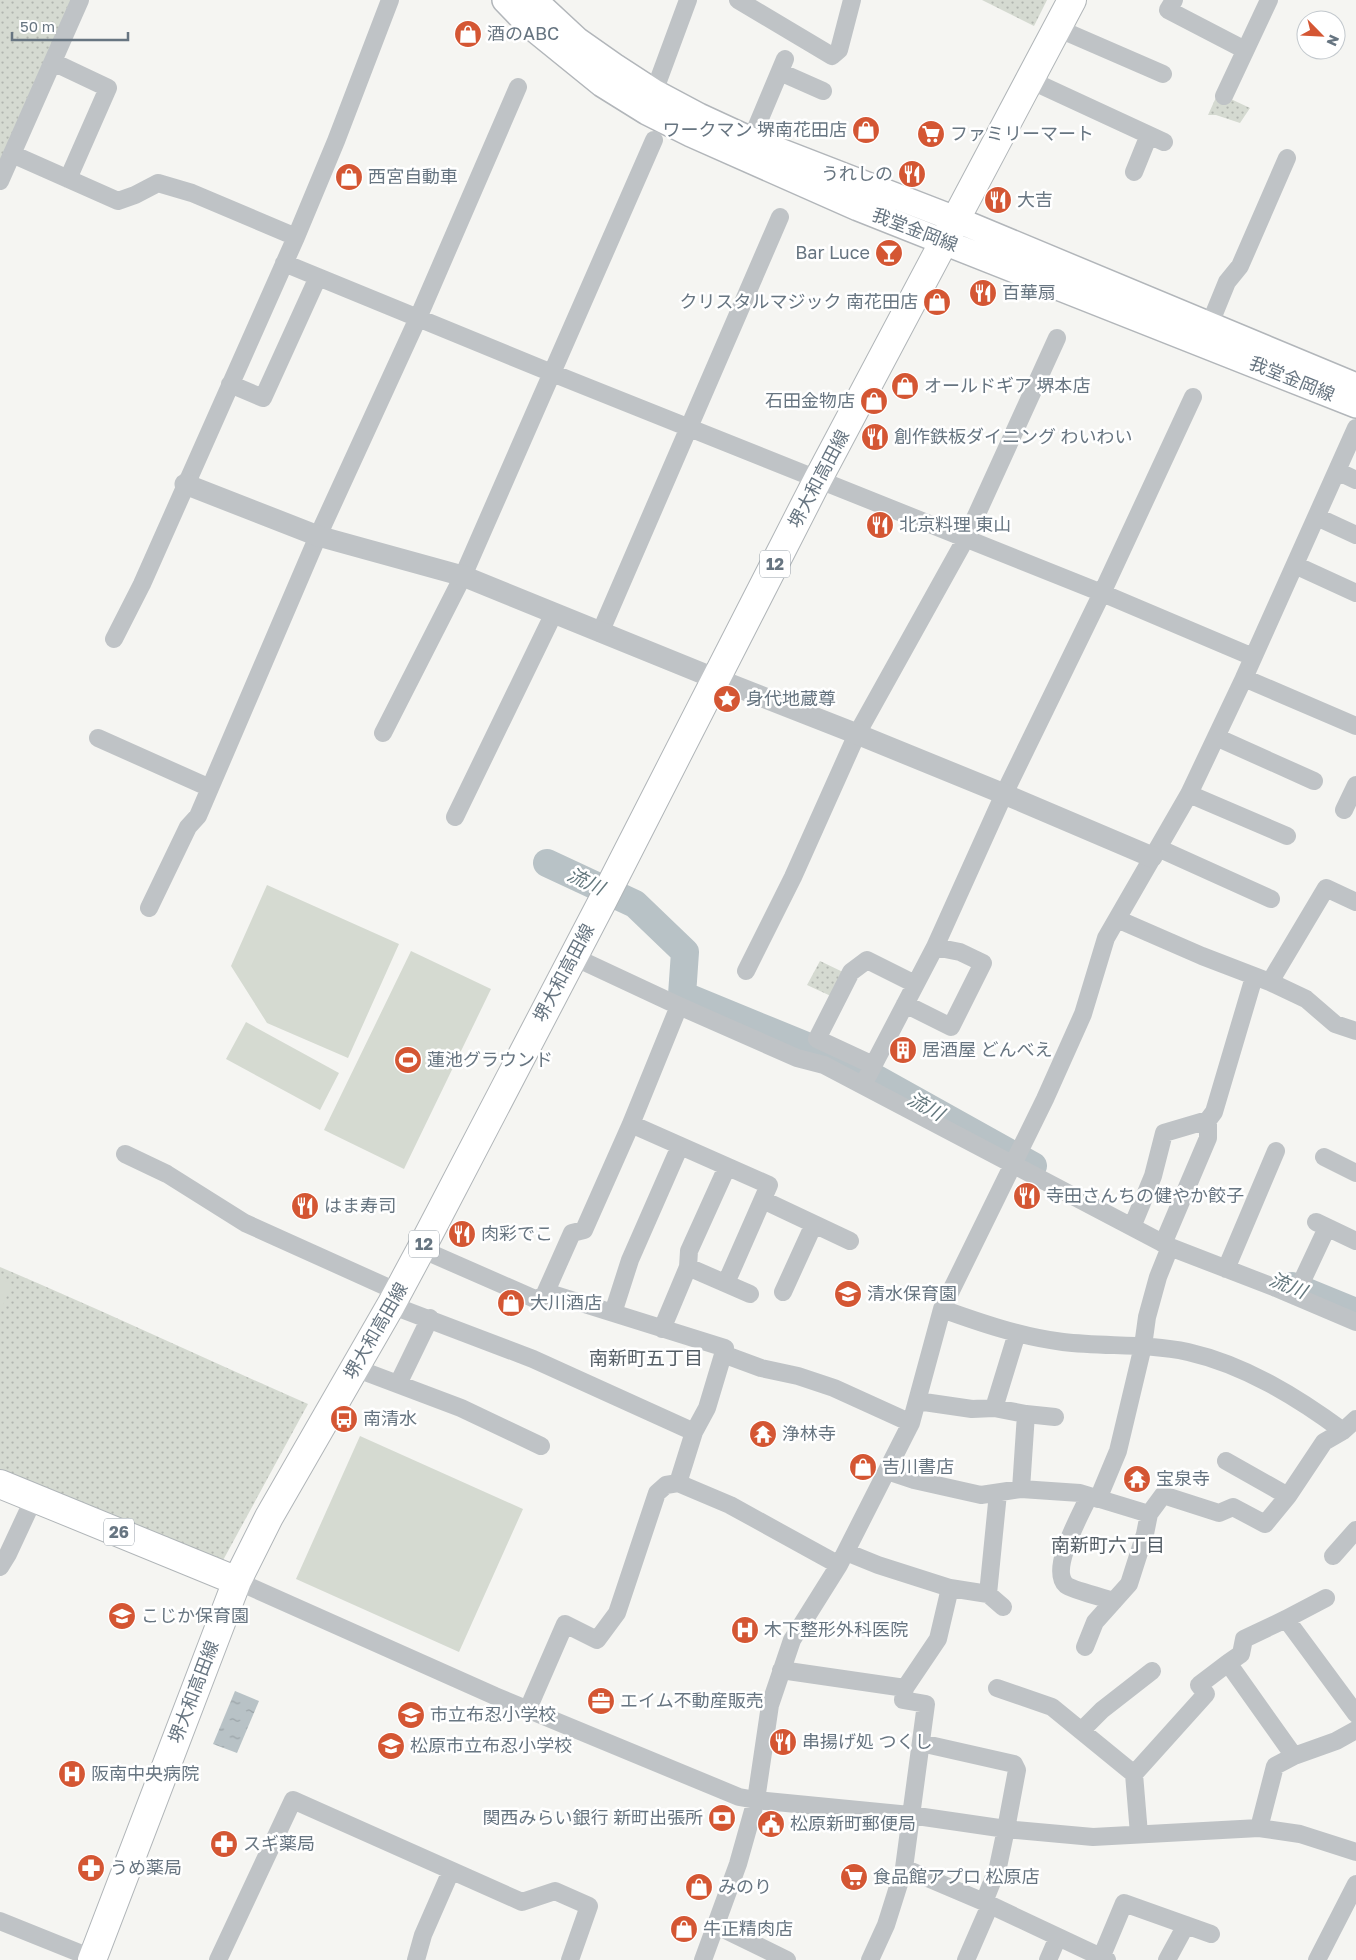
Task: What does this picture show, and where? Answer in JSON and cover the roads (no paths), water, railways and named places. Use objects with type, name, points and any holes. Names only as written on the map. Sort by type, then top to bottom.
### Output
[{"type":"main road","name":"我堂金岡線","points":[[505,0],[528,24],[602,84],[647,112],[691,134],[858,208],[950,230],[1209,326],[1356,386]]},
{"type":"main road","name":"我堂金岡線","points":[[534,0],[577,40],[654,92],[699,116],[950,230],[1356,405]]},
{"type":"main road","name":"堺大和高田線","points":[[92,1959],[237,1580],[269,1517],[421,1250],[818,479],[1072,0]]},
{"type":"main road","name":"26","points":[[0,1484],[237,1580]]},
{"type":"street","points":[[0,181],[80,0]]},
{"type":"street","points":[[114,638],[142,584],[296,237],[336,141],[390,0]]},
{"type":"street","points":[[654,92],[688,0]]},
{"type":"street","points":[[738,0],[832,56],[839,50],[852,0]]},
{"type":"street","points":[[1174,0],[1168,10],[1245,50]]},
{"type":"street","points":[[1224,96],[1269,0]]},
{"type":"street","points":[[1058,28],[1163,74]]},
{"type":"street","points":[[53,62],[108,88],[68,179]]},
{"type":"street","points":[[751,140],[783,65],[823,91]]},
{"type":"street","points":[[1030,80],[1156,138],[1134,172]]},
{"type":"street","points":[[149,908],[188,827],[198,816],[318,536],[418,318],[518,87]]},
{"type":"street","points":[[383,733],[463,576],[654,140]]},
{"type":"street","points":[[12,154],[118,201],[135,195],[158,183],[192,193],[296,237]]},
{"type":"street","points":[[1209,326],[1227,282],[1240,266],[1287,158]]},
{"type":"street","points":[[600,633],[780,217]]},
{"type":"street","points":[[284,263],[688,428],[1102,593],[1253,657]]},
{"type":"street","points":[[230,384],[263,398],[318,277]]},
{"type":"street","points":[[746,971],[793,877],[857,734],[966,538],[1057,338]]},
{"type":"street","points":[[868,1076],[935,947],[1004,794],[1102,593],[1192,397]]},
{"type":"street","points":[[703,1960],[738,1864],[756,1800],[770,1705],[792,1640],[843,1559],[911,1423],[942,1309],[1026,1139],[1082,1014],[1106,938],[1190,794],[1356,428]]},
{"type":"street","points":[[1337,471],[1356,480]]},
{"type":"street","points":[[185,484],[318,536],[463,576],[600,633],[1271,899]]},
{"type":"street","points":[[1317,517],[1356,535]]},
{"type":"street","points":[[1295,565],[1356,593]]},
{"type":"street","points":[[455,817],[554,613]]},
{"type":"street","points":[[1244,678],[1356,726]]},
{"type":"street","points":[[1216,737],[1314,781]]},
{"type":"street","points":[[98,738],[210,788]]},
{"type":"street","points":[[1344,810],[1356,785]]},
{"type":"street","points":[[1190,794],[1288,836]]},
{"type":"street","points":[[1132,1226],[1153,1176],[1164,1133],[1208,1120],[1214,1112],[1262,979],[1326,888],[1356,902]]},
{"type":"street","points":[[1117,919],[1306,999],[1335,1024],[1356,1031]]},
{"type":"street","points":[[905,1004],[951,1027],[983,963],[960,952],[935,947]]},
{"type":"street","points":[[572,956],[678,1006],[797,1058],[868,1076]]},
{"type":"street","points":[[915,984],[867,960],[851,972],[817,1039],[868,1076],[1014,1163],[1132,1226],[1228,1262],[1297,1291],[1355,1320]]},
{"type":"street","points":[[421,1250],[535,1298],[544,1296],[572,1233],[584,1230],[631,1124],[678,1006]]},
{"type":"street","points":[[1114,1601],[1067,1586],[1060,1576],[1063,1555],[1118,1451],[1143,1346],[1147,1316],[1167,1239],[1208,1138],[1208,1120]]},
{"type":"street","points":[[631,1124],[769,1185],[726,1283]]},
{"type":"street","points":[[613,1313],[630,1260],[680,1146]]},
{"type":"street","points":[[1228,1262],[1276,1151]]},
{"type":"street","points":[[125,1154],[167,1174],[245,1223],[395,1298],[430,1318],[533,1359],[694,1432]]},
{"type":"street","points":[[1324,1157],[1356,1173]]},
{"type":"street","points":[[662,1329],[688,1267],[689,1251],[727,1166]]},
{"type":"street","points":[[763,1200],[850,1241]]},
{"type":"street","points":[[783,1292],[814,1224]]},
{"type":"street","points":[[1297,1291],[1320,1227],[1356,1241]]},
{"type":"street","points":[[688,1267],[750,1294]]},
{"type":"street","points":[[546,1292],[725,1348],[708,1408],[694,1432],[678,1483]]},
{"type":"street","points":[[942,1309],[1017,1333],[1064,1342],[1143,1346],[1188,1352],[1232,1365],[1317,1412],[1350,1425]]},
{"type":"street","points":[[398,1384],[430,1318]]},
{"type":"street","points":[[994,1408],[1017,1333]]},
{"type":"street","points":[[723,1354],[762,1368],[798,1376],[834,1388],[911,1423]]},
{"type":"street","points":[[355,1368],[461,1408],[541,1446]]},
{"type":"street","points":[[917,1401],[972,1409],[994,1408],[1055,1417]]},
{"type":"street","points":[[1021,1489],[1026,1414]]},
{"type":"street","points":[[1085,1647],[1096,1622],[1129,1584],[1145,1534],[1148,1514],[1163,1495],[1219,1513],[1232,1507],[1265,1524],[1288,1496],[1324,1442],[1350,1425]]},
{"type":"street","points":[[1226,1461],[1288,1496]]},
{"type":"street","points":[[887,1471],[914,1480],[981,1495],[1021,1489],[1080,1493],[1148,1514]]},
{"type":"street","points":[[528,1709],[565,1624],[598,1640],[617,1613],[657,1493],[666,1485],[678,1483],[730,1505],[843,1559],[878,1565],[950,1588],[988,1594],[1003,1607]]},
{"type":"street","points":[[988,1594],[998,1493]]},
{"type":"street","points":[[0,1567],[34,1498]]},
{"type":"street","points":[[1333,1556],[1356,1530]]},
{"type":"street","points":[[237,1580],[528,1709],[738,1797],[910,1815],[1006,1829],[1093,1837],[1259,1828],[1300,1834],[1356,1852]]},
{"type":"street","points":[[870,1960],[886,1925],[904,1868],[921,1743],[926,1704],[903,1700],[905,1688],[938,1639],[950,1588]]},
{"type":"street","points":[[1134,1774],[1206,1694],[1199,1685],[1241,1654],[1244,1639],[1326,1598]]},
{"type":"street","points":[[1286,1619],[1356,1714]]},
{"type":"street","points":[[1228,1664],[1294,1756]]},
{"type":"street","points":[[781,1670],[905,1688]]},
{"type":"street","points":[[1082,1731],[1102,1710],[1152,1671]]},
{"type":"street","points":[[998,1688],[1052,1707],[1134,1774],[1139,1834]]},
{"type":"street","points":[[1259,1828],[1275,1766],[1294,1756],[1336,1741],[1356,1730]]},
{"type":"street","points":[[921,1743],[1014,1764],[1017,1770],[998,1867],[987,1904],[966,1960]]},
{"type":"street","points":[[218,1960],[293,1800],[522,1902],[555,1891],[589,1906],[570,1960]]},
{"type":"street","points":[[904,1868],[987,1904],[1104,1959],[1124,1903],[1211,1934]]},
{"type":"street","points":[[416,1960],[423,1935],[451,1871]]},
{"type":"street","points":[[1317,1960],[1356,1884]]},
{"type":"street","points":[[0,1921],[92,1959]]},
{"type":"street","points":[[1167,1960],[1186,1925]]},
{"type":"street","points":[[715,1926],[787,1960]]},
{"type":"street","points":[[1048,1960],[1058,1937]]},
{"type":"water","points":[[235,1691],[259,1701],[237,1753],[213,1744]]},
{"type":"waterway","name":"流川","points":[[547,863],[635,904],[685,952],[682,995],[848,1063],[1033,1166]]},
{"type":"waterway","name":"流川","points":[[1292,1286],[1356,1312]]},
{"type":"place","name":"酒のABC","points":[[468,34]]},
{"type":"place","name":"ワークマン 堺南花田店","points":[[866,130]]},
{"type":"place","name":"ファミリーマート","points":[[931,134]]},
{"type":"place","name":"うれしの","points":[[912,174]]},
{"type":"place","name":"西宮自動車","points":[[349,177]]},
{"type":"place","name":"大吉","points":[[998,200]]},
{"type":"place","name":"Bar Luce","points":[[889,253]]},
{"type":"place","name":"百華扇","points":[[983,293]]},
{"type":"place","name":"クリスタルマジック 南花田店","points":[[937,302]]},
{"type":"place","name":"オールドギア 堺本店","points":[[905,386]]},
{"type":"place","name":"石田金物店","points":[[874,401]]},
{"type":"place","name":"創作鉄板ダイニング わいわい","points":[[875,437]]},
{"type":"place","name":"北京料理 東山","points":[[880,525]]},
{"type":"place","name":"身代地蔵尊","points":[[727,699]]},
{"type":"place","name":"居酒屋 どんべえ","points":[[903,1050]]},
{"type":"place","name":"蓮池グラウンド","points":[[408,1060]]},
{"type":"place","name":"寺田さんちの健やか餃子","points":[[1027,1196]]},
{"type":"place","name":"はま寿司","points":[[305,1206]]},
{"type":"place","name":"肉彩でこ","points":[[462,1234]]},
{"type":"place","name":"清水保育園","points":[[848,1294]]},
{"type":"place","name":"大川酒店","points":[[511,1303]]},
{"type":"place","name":"南清水","points":[[344,1419]]},
{"type":"place","name":"浄林寺","points":[[763,1434]]},
{"type":"place","name":"吉川書店","points":[[863,1467]]},
{"type":"place","name":"宝泉寺","points":[[1137,1479]]},
{"type":"place","name":"こじか保育園","points":[[122,1616]]},
{"type":"place","name":"木下整形外科医院","points":[[745,1630]]},
{"type":"place","name":"エイム不動産販売","points":[[601,1701]]},
{"type":"place","name":"市立布忍小学校","points":[[411,1715]]},
{"type":"place","name":"串揚げ処 つくし","points":[[783,1742]]},
{"type":"place","name":"松原市立布忍小学校","points":[[391,1746]]},
{"type":"place","name":"阪南中央病院","points":[[72,1774]]},
{"type":"place","name":"関西みらい銀行 新町出張所","points":[[722,1818]]},
{"type":"place","name":"松原新町郵便局","points":[[771,1824]]},
{"type":"place","name":"スギ薬局","points":[[224,1844]]},
{"type":"place","name":"うめ薬局","points":[[91,1868]]},
{"type":"place","name":"食品館アプロ 松原店","points":[[854,1877]]},
{"type":"place","name":"みのり","points":[[699,1887]]},
{"type":"place","name":"牛正精肉店","points":[[684,1929]]},
{"type":"district","name":"南新町五丁目","points":[[646,1358]]},
{"type":"district","name":"南新町六丁目","points":[[1108,1545]]}]
